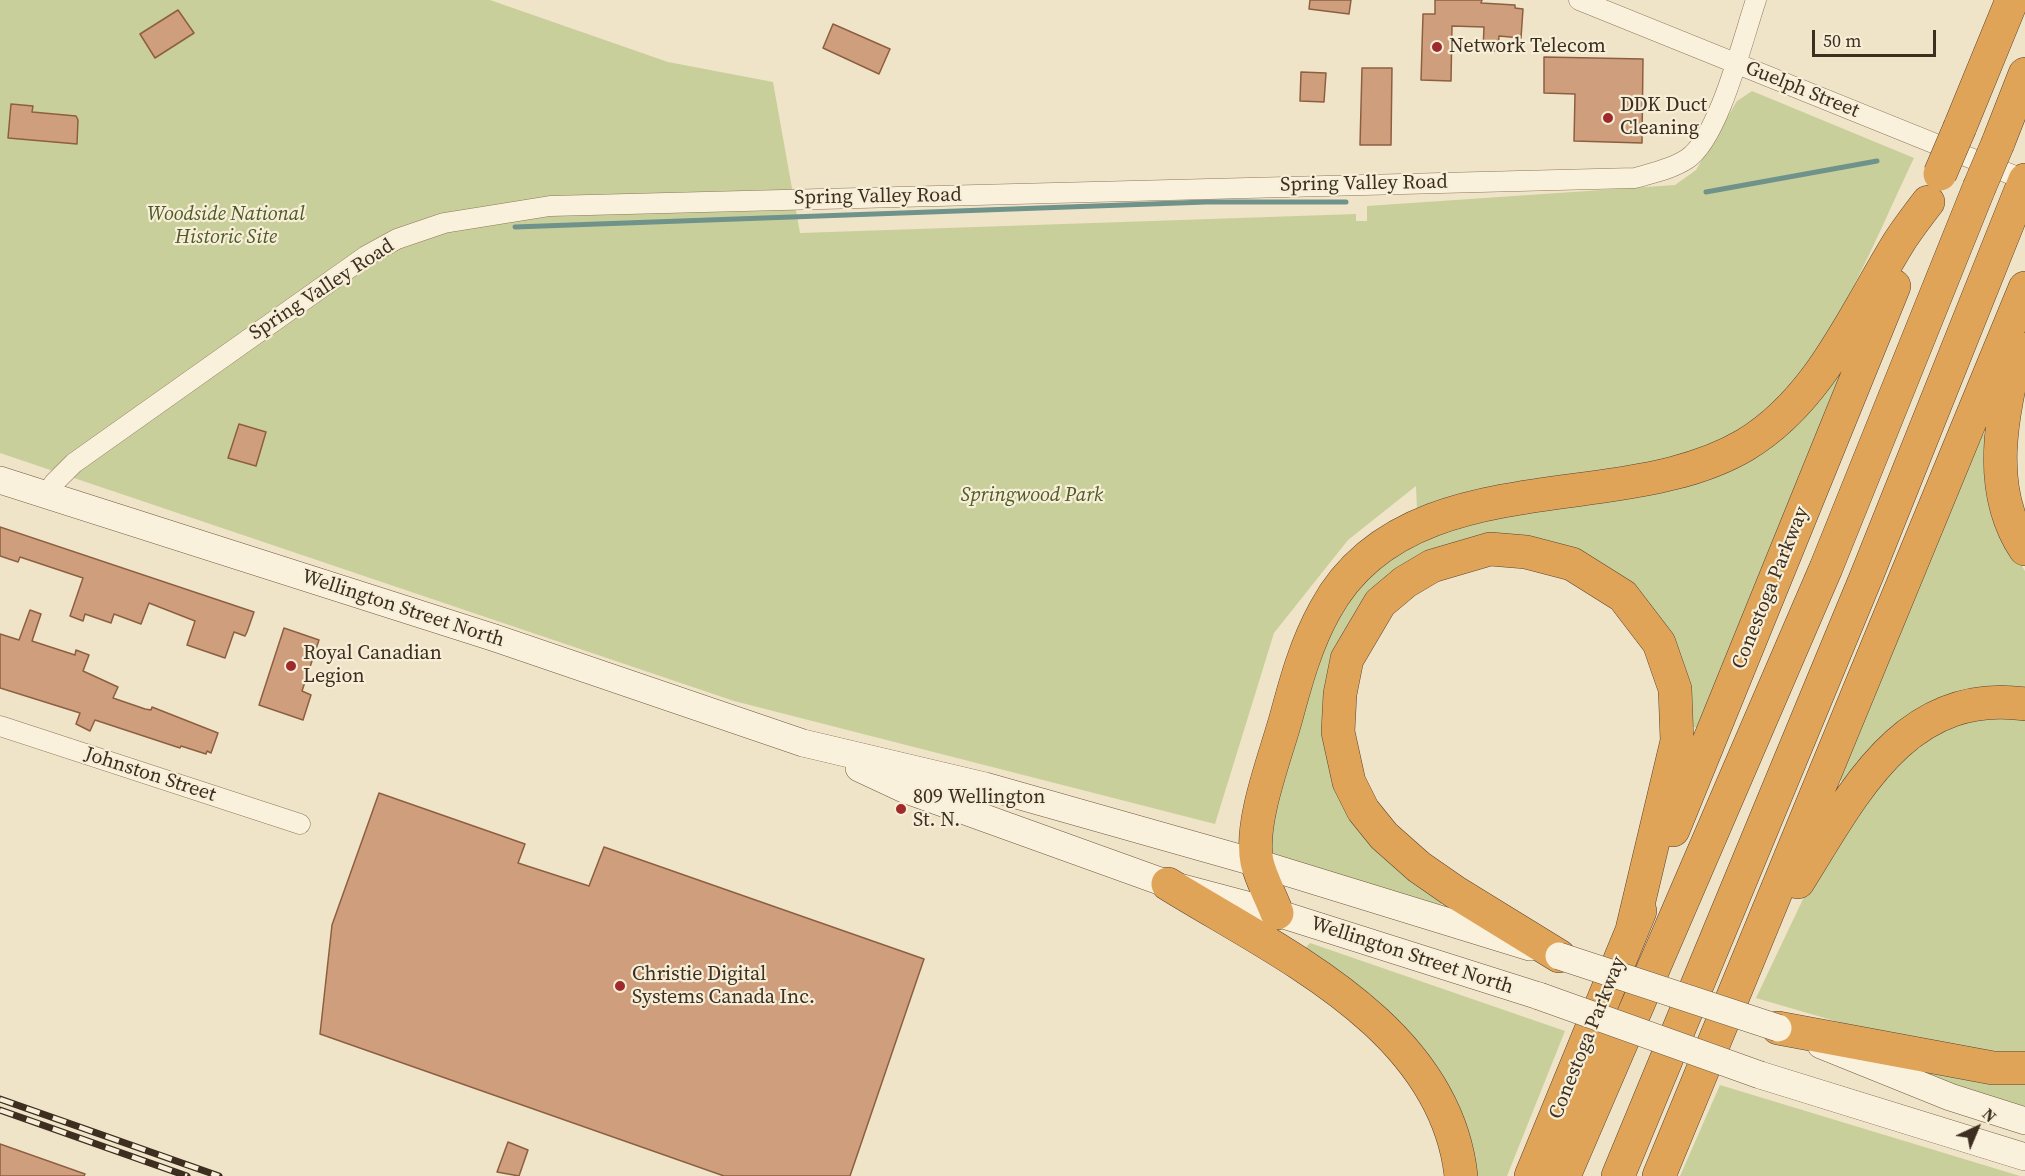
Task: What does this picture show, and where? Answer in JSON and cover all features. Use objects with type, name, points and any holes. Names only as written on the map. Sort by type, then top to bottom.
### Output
[{"type":"highway","name":"Conestoga Parkway","points":[[1531,1176],[2012,0]]},
{"type":"highway","name":"Conestoga Parkway","points":[[1563,1176],[1826,568],[2025,74]]},
{"type":"highway","points":[[1277,913],[1257,863],[1254,833],[1302,661],[1325,608],[1356,566],[1408,528],[1462,508],[1622,484],[1695,468],[1744,445],[1782,417],[1833,356],[1899,241],[1934,188]]},
{"type":"highway","points":[[1618,1176],[1867,575],[2022,188]]},
{"type":"highway","points":[[1659,1176],[2025,288]]},
{"type":"highway","points":[[2025,320],[2002,412],[2001,487],[2013,531],[2025,549]]},
{"type":"highway","points":[[1559,956],[1419,867],[1384,836],[1363,810],[1349,782],[1338,732],[1340,694],[1347,659],[1380,603],[1405,582],[1432,566],[1490,549],[1526,552],[1572,564],[1623,596],[1659,643],[1675,689],[1677,741],[1632,930]]},
{"type":"highway","points":[[1748,962],[1845,805],[1878,760],[1920,725],[1967,705],[2025,704]]},
{"type":"highway","points":[[1168,884],[1281,951],[1348,998],[1397,1041],[1434,1090],[1449,1124],[1460,1158],[1461,1176]]},
{"type":"highway","points":[[1778,1028],[1993,1068],[2025,1068]]},
{"type":"street","name":"Guelph Street","points":[[1579,0],[1734,63],[2022,188]]},
{"type":"street","name":"Spring Valley Road","points":[[46,495],[54,483],[74,463],[330,280],[397,239],[444,223],[550,206],[1635,177],[1663,170],[1689,159],[1707,136],[1725,99],[1734,63],[1756,0]]},
{"type":"street","name":"Wellington Street North","points":[[0,480],[495,638],[803,743],[985,786],[1257,863],[1559,956],[1778,1028],[1950,1097],[2025,1121]]},
{"type":"street","name":"Johnston Street","points":[[0,726],[300,824]]},
{"type":"street","name":"Wellington Street North","points":[[803,743],[904,789],[1168,884],[1277,913],[1539,996],[1760,1075],[2025,1157]]},
{"type":"green space","points":[[0,0],[490,0],[668,62],[773,82],[800,233],[1356,214],[1356,221],[1367,221],[1367,206],[1675,185],[1696,170],[1737,101],[1752,91],[1914,158],[1841,311],[1818,349],[1793,383],[1765,413],[1735,436],[1697,454],[1417,511],[1416,486],[1348,540],[1274,633],[1215,824],[734,701],[0,453]]},
{"type":"green space","points":[[1832,368],[1842,374],[1697,728],[1688,725],[1684,686],[1551,542],[1375,595],[1329,753],[1442,892],[1441,905],[1273,856],[1270,815],[1339,601],[1424,531],[1663,483]]},
{"type":"green space","points":[[1974,428],[1985,435],[1983,456],[1986,481],[2002,535],[2025,571],[2025,692],[2000,692],[1847,783],[1833,777]]},
{"type":"green space","points":[[2025,715],[2025,1060],[1893,1038],[1756,998],[1803,899],[1847,817],[1874,780],[1945,725]]},
{"type":"green space","points":[[1310,943],[1565,1031],[1507,1176],[1470,1176],[1467,1154],[1301,953]]},
{"type":"green space","points":[[1902,1069],[2025,1079],[2025,1114]]},
{"type":"green space","points":[[1720,1085],[2020,1176],[1680,1176]]},
{"type":"building","points":[[1310,0],[1351,0],[1349,14],[1309,9]]},
{"type":"building","points":[[1435,0],[1482,0],[1481,3],[1515,5],[1515,8],[1523,9],[1521,38],[1499,36],[1498,51],[1483,50],[1484,27],[1452,26],[1451,81],[1421,80],[1423,14],[1435,14]]},
{"type":"building","points":[[178,10],[194,33],[155,58],[140,34]]},
{"type":"building","points":[[833,24],[890,49],[879,74],[823,48]]},
{"type":"building","name":"DDK Duct Cleaning","points":[[1544,57],[1643,59],[1642,143],[1574,141],[1575,94],[1544,93]]},
{"type":"building","points":[[1362,68],[1392,68],[1391,145],[1360,145]]},
{"type":"building","points":[[1301,72],[1326,73],[1324,102],[1300,101]]},
{"type":"building","points":[[11,104],[33,106],[32,112],[76,116],[78,120],[77,144],[8,138]]},
{"type":"building","points":[[239,424],[266,432],[256,466],[228,458]]},
{"type":"building","points":[[0,527],[254,612],[247,632],[245,636],[234,632],[225,658],[187,645],[195,621],[149,603],[141,624],[114,614],[111,623],[85,614],[83,621],[70,616],[83,578],[20,557],[18,562],[0,556]]},
{"type":"building","points":[[30,610],[41,614],[32,641],[75,655],[76,650],[89,655],[83,671],[118,687],[113,698],[145,709],[151,710],[152,707],[218,733],[211,753],[207,751],[206,754],[181,746],[180,748],[95,720],[90,731],[76,724],[80,713],[0,688],[0,634],[19,640]]},
{"type":"building","name":"Royal Canadian Legion","points":[[284,628],[319,640],[302,691],[311,695],[303,720],[259,705]]},
{"type":"building","name":"Christie Digital Systems Canada Inc.","points":[[379,793],[525,844],[518,863],[589,886],[604,847],[924,959],[850,1176],[724,1176],[320,1034],[332,925]]},
{"type":"building","points":[[508,1142],[528,1150],[519,1176],[497,1172]]},
{"type":"building","points":[[0,1144],[85,1174],[84,1176],[0,1176]]},
{"type":"waterway","points":[[1706,192],[1877,161]]},
{"type":"waterway","points":[[515,227],[1206,202],[1346,202]]},
{"type":"railway","points":[[0,1099],[219,1176]]},
{"type":"railway","points":[[0,1110],[187,1176]]},
{"type":"place","name":"Network Telecom","points":[[1437,47]]},
{"type":"place","name":"DDK Duct Cleaning","points":[[1608,118]]},
{"type":"place","name":"Royal Canadian Legion","points":[[291,666]]},
{"type":"place","name":"809 Wellington St. N.","points":[[901,809]]},
{"type":"place","name":"Christie Digital Systems Canada Inc.","points":[[620,986]]},
{"type":"park label","name":"Woodside National Historic Site","points":[[226,226]]},
{"type":"park label","name":"Springwood Park","points":[[1032,496]]}]
